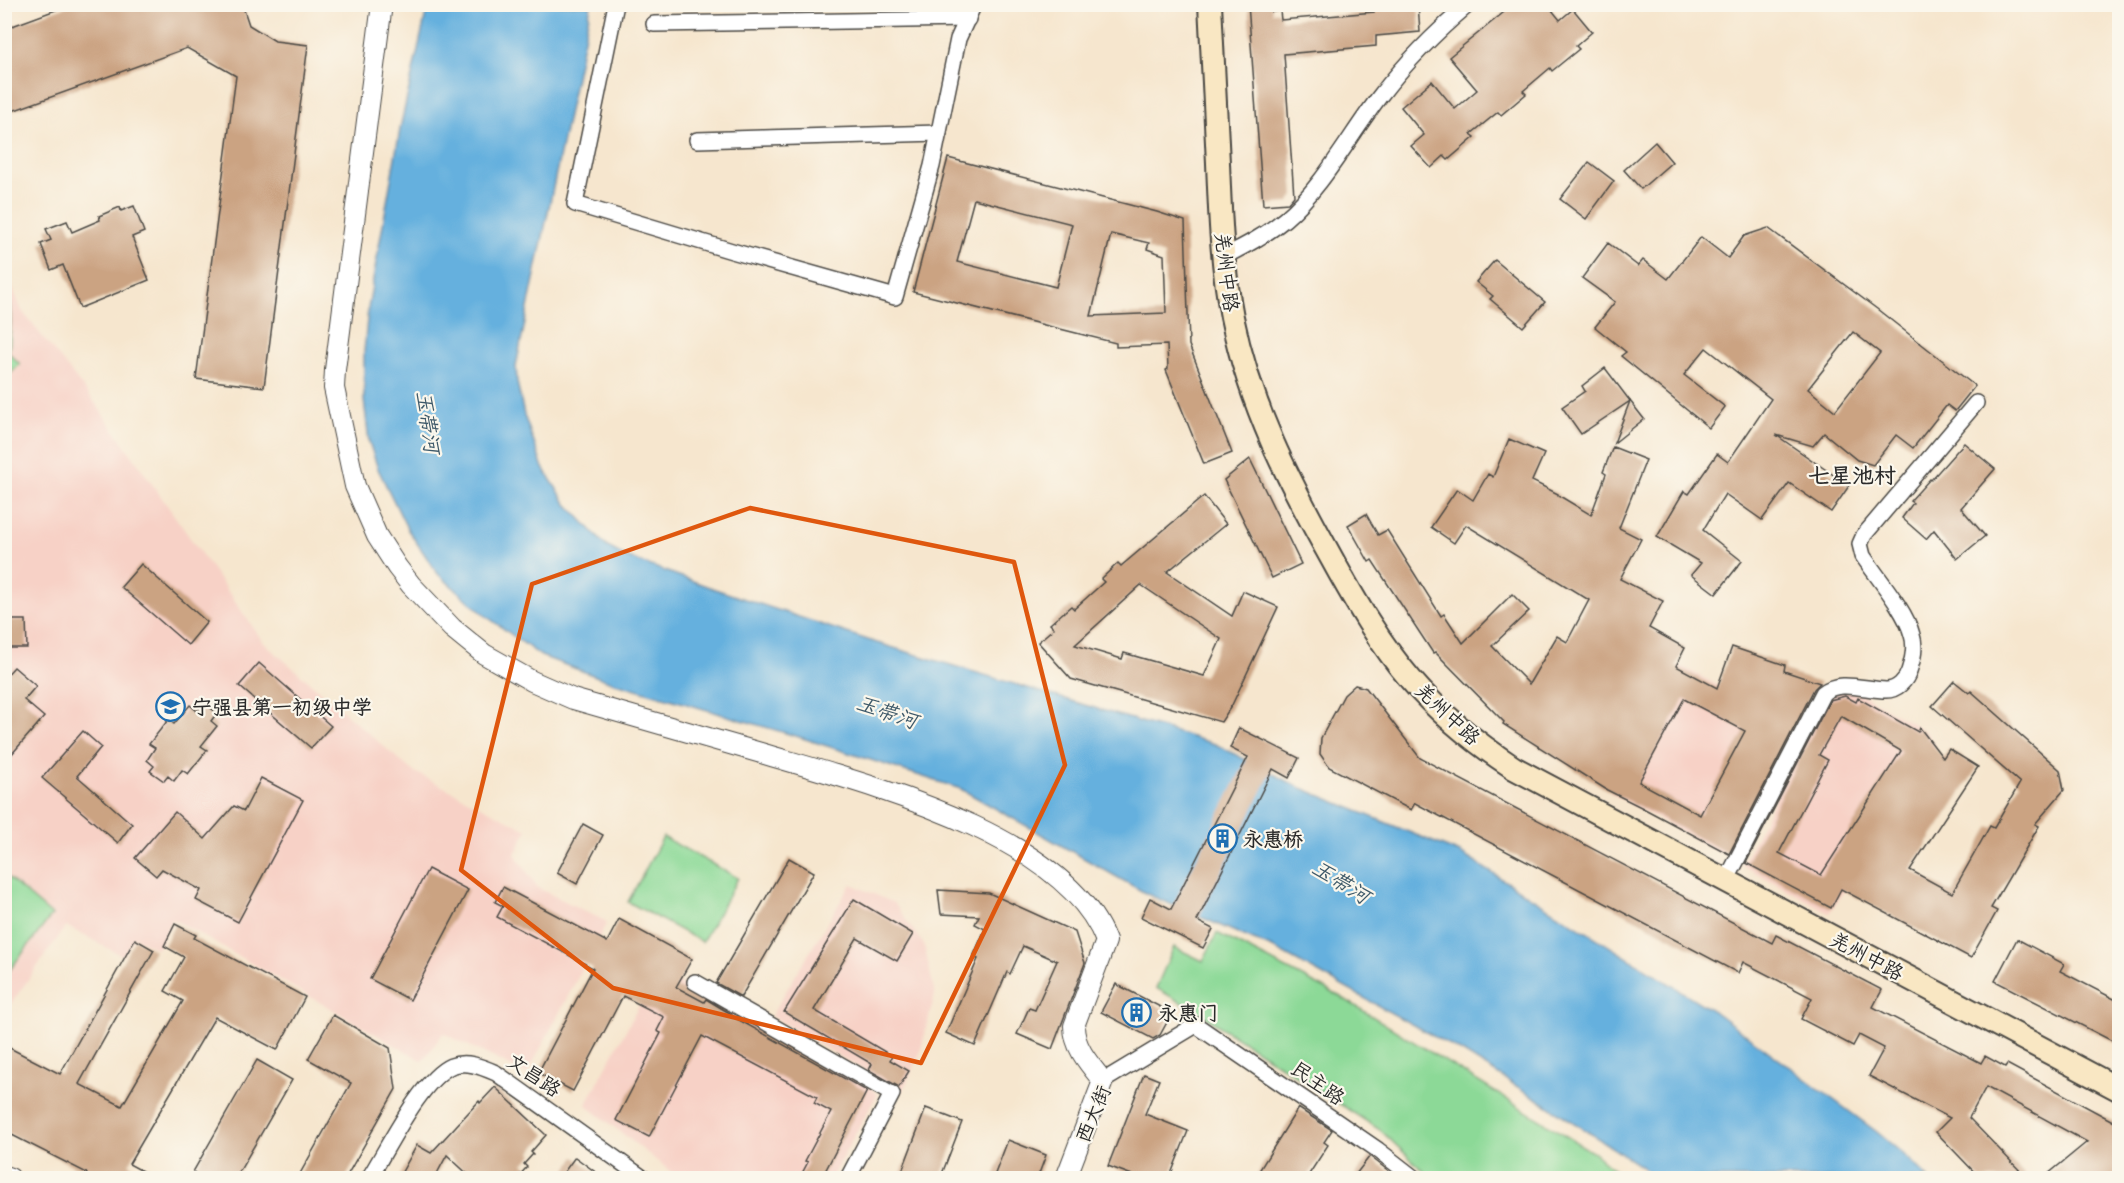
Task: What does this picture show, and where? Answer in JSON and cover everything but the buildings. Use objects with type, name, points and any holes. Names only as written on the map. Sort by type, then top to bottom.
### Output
[{"type":"main road","name":"羌州中路","points":[[1210,4],[1223,257],[1232,317],[1242,361],[1264,425],[1319,537],[1376,633],[1401,668],[1436,707],[1472,739],[1504,762],[2120,1090]]},
{"type":"street","points":[[382,4],[344,287],[334,388],[355,486],[377,536],[397,567],[411,585],[469,643],[532,681],[573,699],[911,798],[990,834],[1056,876],[1092,914],[1106,941],[1074,1026],[1078,1045],[1086,1060],[1103,1081]]},
{"type":"street","points":[[616,4],[575,204],[743,255],[895,297],[932,166],[958,39],[971,12],[654,24]]},
{"type":"street","points":[[1223,257],[1256,241],[1287,217],[1316,185],[1380,95],[1417,53],[1468,4]]},
{"type":"street","points":[[697,140],[939,133]]},
{"type":"street","points":[[1726,881],[1823,693],[1838,686],[1889,690],[1900,685],[1908,676],[1913,660],[1913,636],[1907,621],[1863,556],[1860,544],[1864,535],[1976,403]]},
{"type":"street","points":[[695,982],[892,1094],[848,1179]]},
{"type":"street","name":"西大街","points":[[1066,1179],[1103,1081],[1197,1025]]},
{"type":"street","name":"民主路","points":[[1197,1025],[1368,1143],[1414,1179]]},
{"type":"street","name":"文昌路","points":[[369,1179],[420,1094],[433,1078],[452,1066],[474,1064],[496,1073],[643,1179]]},
{"type":"street","points":[[4,1176],[10,1179]]},
{"type":"highlighted area","points":[[750,508],[1014,562],[1065,765],[921,1063],[613,988],[461,870],[532,584]]},
{"type":"shaded area","name":"宁强县第一初级中学","points":[[4,267],[22,311],[93,400],[264,643],[411,770],[527,830],[515,854],[538,888],[607,922],[527,1074],[443,1033],[423,1061],[173,919],[157,949],[134,937],[123,956],[66,926],[5,1012]]},
{"type":"shaded area","points":[[1679,665],[1741,698],[1800,714],[1723,854],[1610,793]]},
{"type":"shaded area","points":[[1840,690],[1860,693],[1925,731],[1936,747],[1830,913],[1742,865],[1823,702]]},
{"type":"shaded area","points":[[851,884],[894,903],[924,945],[935,994],[920,1053],[902,1093],[771,1016]]},
{"type":"shaded area","points":[[657,972],[867,1083],[877,1095],[831,1178],[679,1178],[586,1105]]},
{"type":"green space","points":[[5,281],[11,326],[9,353],[20,364],[5,379]]},
{"type":"green space","points":[[663,837],[738,878],[702,942],[628,902]]},
{"type":"green space","points":[[5,875],[52,915],[5,976]]},
{"type":"green space","points":[[1217,933],[1341,997],[1594,1153],[1623,1178],[1431,1178],[1380,1130],[1204,1016],[1156,988],[1174,947],[1203,961]]},
{"type":"water","name":"玉带河","points":[[428,5],[591,5],[516,366],[524,415],[543,468],[566,503],[606,546],[626,557],[715,589],[874,642],[1215,744],[1299,787],[1460,853],[1718,1014],[1877,1132],[1928,1178],[1655,1178],[1642,1167],[1462,1052],[1277,950],[1147,894],[961,789],[799,737],[609,681],[541,656],[486,616],[438,574],[408,530],[378,469],[369,442],[364,400],[364,352],[368,308],[401,124]]},
{"type":"place","name":"宁强县第一初级中学","points":[[171,707]]},
{"type":"place","name":"永惠桥","points":[[1222,839]]},
{"type":"place","name":"永惠门","points":[[1137,1013]]},
{"type":"district","name":"七星池村","points":[[1852,475]]}]
